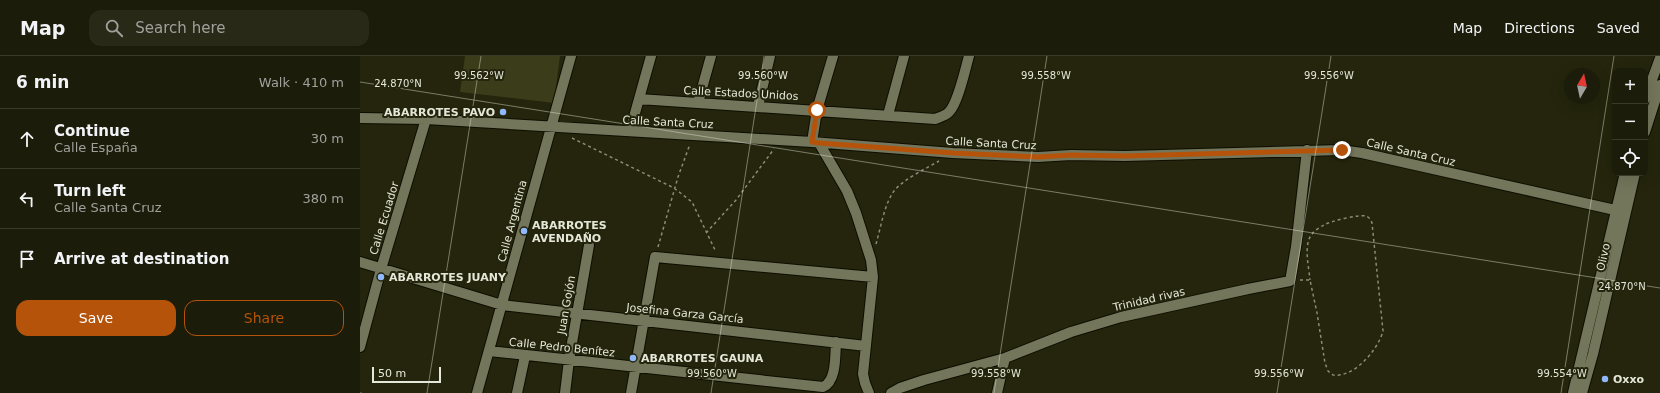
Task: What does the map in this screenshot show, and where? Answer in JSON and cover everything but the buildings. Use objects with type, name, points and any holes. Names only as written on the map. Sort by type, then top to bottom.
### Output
[{"type":"street","name":"Calle Argentina","points":[[477,393],[571,56]]},
{"type":"street","points":[[630,131],[651,56]]},
{"type":"street","points":[[698,103],[711,56]]},
{"type":"street","points":[[758,106],[770,56]]},
{"type":"street","points":[[833,56],[817,110],[815,143],[847,191],[856,213],[871,260],[872,277],[863,374],[869,393]]},
{"type":"street","points":[[888,115],[904,56]]},
{"type":"street","name":"Calle Estados Unidos","points":[[639,99],[935,119],[942,117],[949,112],[955,103],[969,56]]},
{"type":"street","points":[[1648,91],[1660,58]]},
{"type":"street","points":[[1648,123],[1660,85]]},
{"type":"street","name":"Calle Santa Cruz","points":[[360,118],[426,119],[780,140],[953,153],[1038,157],[1071,155],[1125,156],[1342,150],[1362,153],[1615,210]]},
{"type":"street","name":"Calle Ecuador","points":[[360,347],[380,269],[426,119]]},
{"type":"street","points":[[1290,281],[1296,247],[1308,150]]},
{"type":"street","name":"Olivo","points":[[1573,393],[1624,176]]},
{"type":"street","name":"Olivo","points":[[1582,393],[1595,346],[1634,176]]},
{"type":"street","name":"Juan Gojón","points":[[565,393],[569,360],[589,245]]},
{"type":"street","points":[[631,393],[655,257],[872,277]]},
{"type":"street","name":"Josefina Garza García","points":[[360,262],[502,305],[866,346]]},
{"type":"street","name":"Trinidad rivas","points":[[891,393],[900,388],[924,380],[1005,358],[1071,332],[1121,317],[1240,290],[1290,281]]},
{"type":"street","name":"Calle Pedro Benítez","points":[[489,351],[635,368],[823,387],[830,382],[832,376],[836,342]]},
{"type":"street","points":[[517,393],[525,356]]},
{"type":"street","points":[[997,393],[1005,358]]},
{"type":"path","points":[[655,257],[674,188],[694,135]]},
{"type":"path","points":[[571,137],[674,188],[692,202],[721,263]]},
{"type":"path","points":[[706,233],[736,200],[780,140]]},
{"type":"path","points":[[871,260],[886,209],[895,190],[939,161]]},
{"type":"path","points":[[1358,216],[1365,216],[1370,219],[1372,223],[1383,331],[1381,341],[1375,349],[1362,363],[1346,374],[1333,375],[1328,371],[1325,363],[1318,313],[1310,280],[1307,254],[1308,243],[1312,234],[1325,224],[1358,216]]},
{"type":"path","points":[[1290,281],[1310,280]]},
{"type":"shaded area","points":[[465,56],[560,56],[554,103],[460,92]]},
{"type":"place","name":"ABARROTES PAVO","points":[[503,112]]},
{"type":"place","name":"ABARROTES AVENDAÑO","points":[[524,231]]},
{"type":"place","name":"ABARROTES JUANY","points":[[381,277]]},
{"type":"place","name":"ABARROTES GAUNA","points":[[633,358]]},
{"type":"place","name":"Oxxo","points":[[1605,379]]},
{"type":"route","points":[[817,110],[812,142],[819,143],[953,153],[1038,157],[1071,155],[1125,156],[1342,150]]}]
